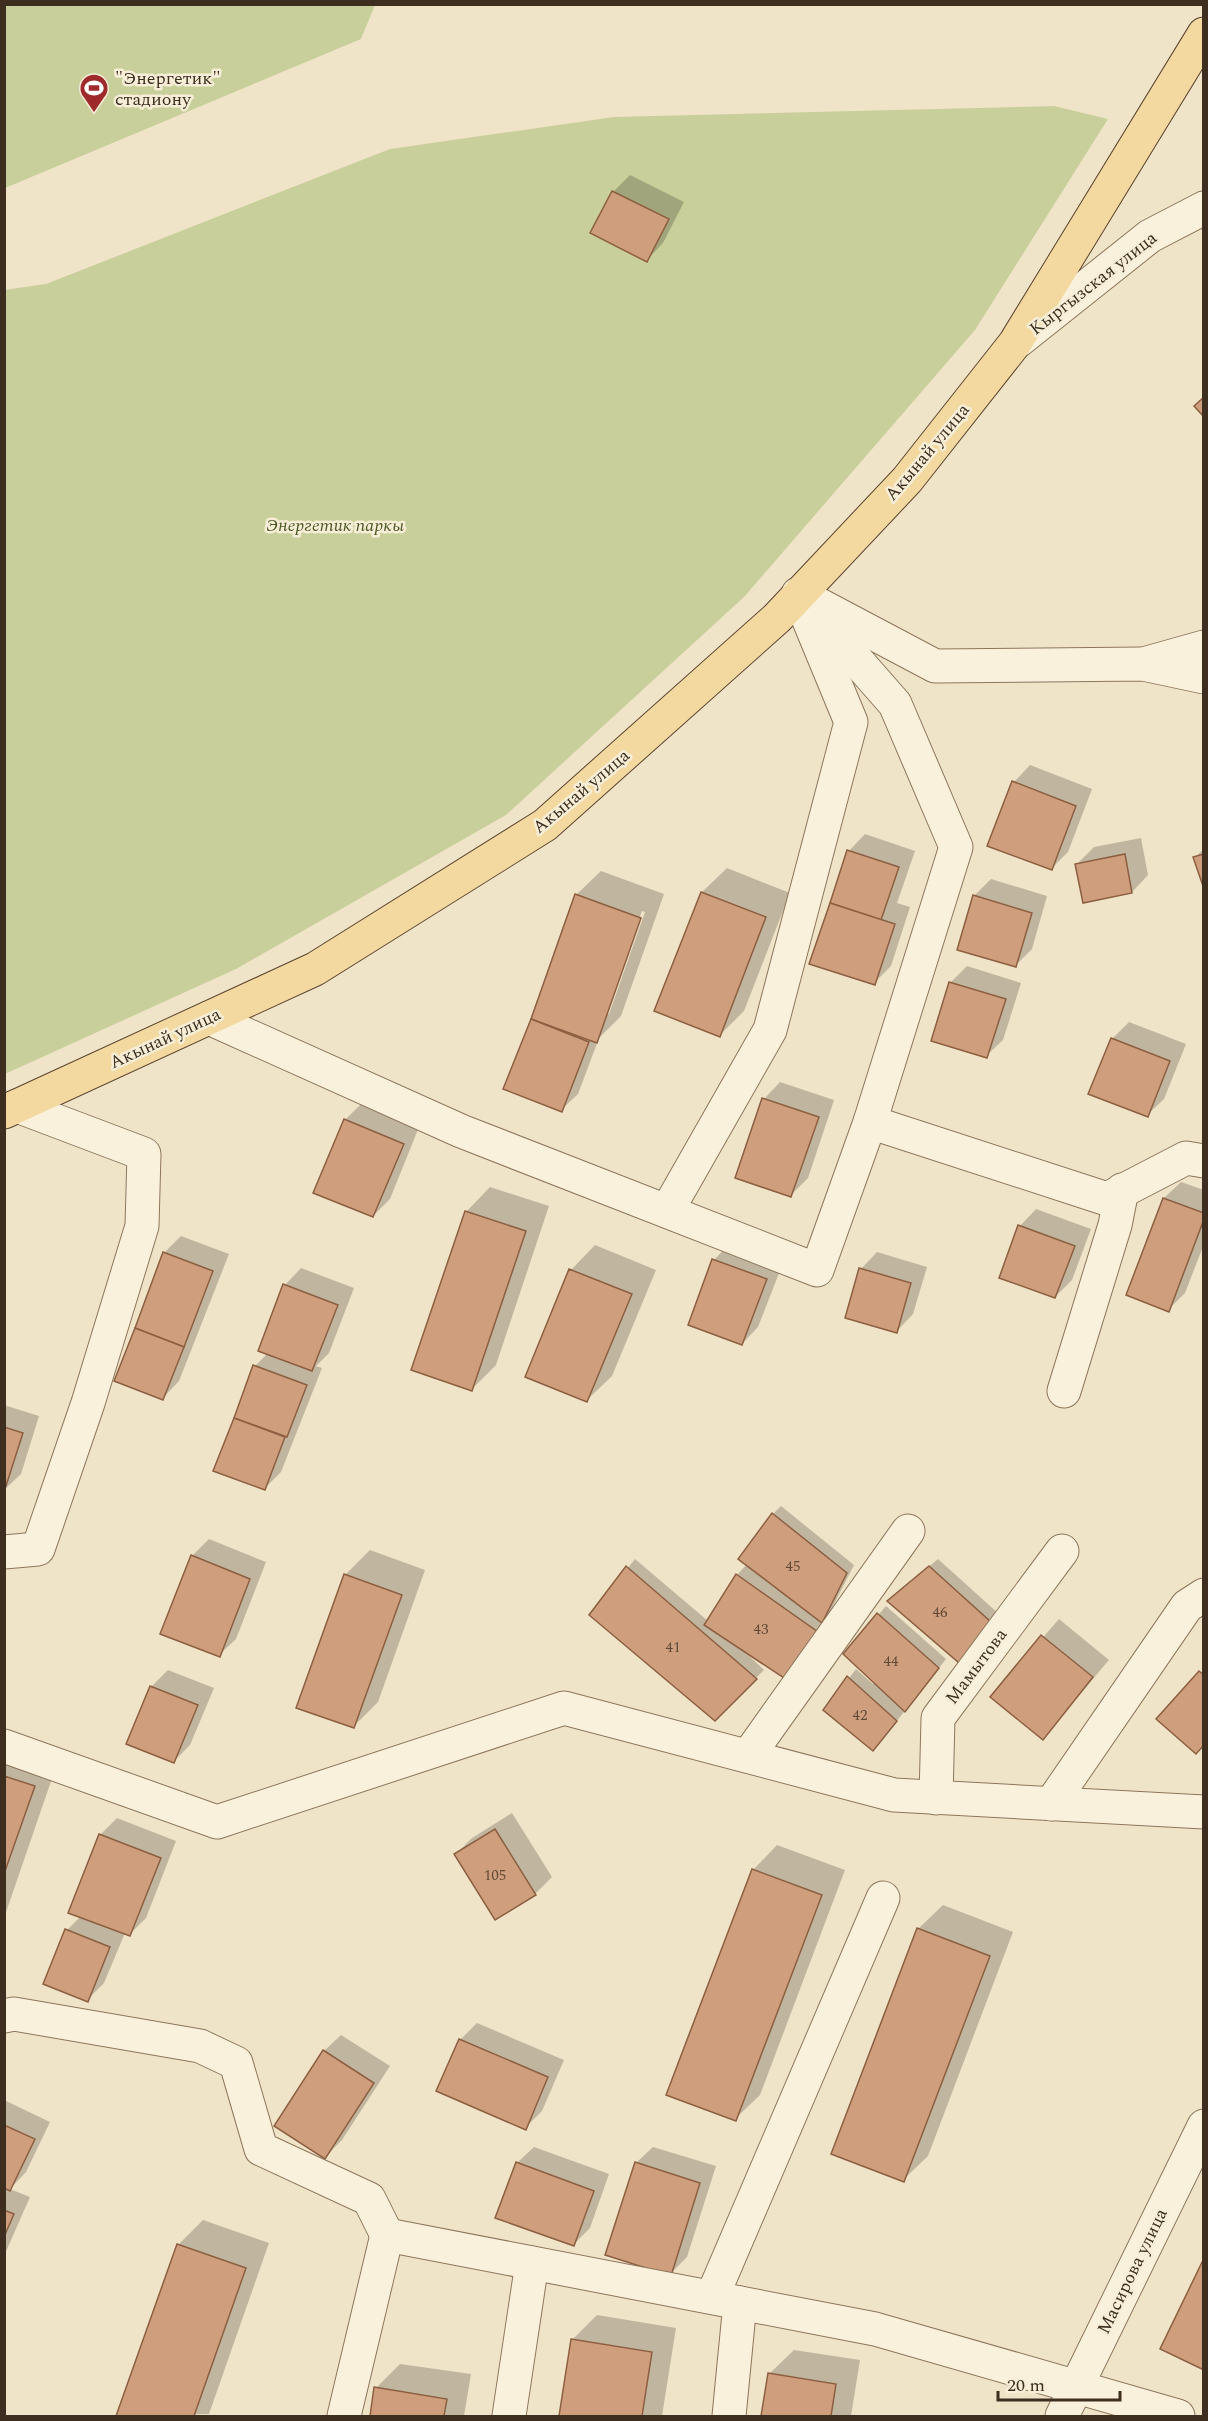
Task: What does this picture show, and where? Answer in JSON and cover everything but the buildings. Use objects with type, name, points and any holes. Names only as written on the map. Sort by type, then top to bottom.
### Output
[{"type":"main road","name":"Акынай улица","points":[[11,1109],[315,969],[545,825],[777,618],[907,480],[1016,343],[1199,45]]},
{"type":"street","name":"Кыргызская улица","points":[[1016,343],[1150,237],[1203,208]]},
{"type":"street","points":[[798,594],[935,666],[1143,664],[1203,677]]},
{"type":"street","points":[[209,1018],[461,1131],[817,1270],[870,1122],[956,848],[895,704],[798,594]]},
{"type":"street","points":[[667,1211],[770,1029],[851,722],[798,594]]},
{"type":"street","points":[[1143,664],[1203,647]]},
{"type":"street","points":[[4,1552],[38,1549],[88,1403],[142,1226],[144,1154],[11,1109]]},
{"type":"street","points":[[870,1122],[1107,1199],[1186,1158],[1203,1161]]},
{"type":"street","points":[[1064,1391],[1122,1191]]},
{"type":"street","points":[[748,1756],[908,1531]]},
{"type":"street","name":"Мамытова","points":[[936,1798],[938,1718],[1062,1551]]},
{"type":"street","points":[[1052,1804],[1187,1606],[1203,1595]]},
{"type":"street","points":[[4,1746],[217,1822],[564,1708],[894,1795],[1203,1812]]},
{"type":"street","points":[[729,2416],[726,2300],[883,1898]]},
{"type":"street","points":[[4,2016],[14,2013],[200,2046],[236,2063],[261,2149],[369,2199],[387,2235],[344,2416]]},
{"type":"street","name":"Масирова улица","points":[[1062,2416],[1203,2126]]},
{"type":"street","points":[[387,2235],[874,2329],[1178,2416]]},
{"type":"street","points":[[509,2416],[532,2263]]},
{"type":"green space","name":"\"Энергетик\" стадиону","points":[[5,4],[375,5],[361,39],[5,188]]},
{"type":"green space","name":"Энергетик паркы","points":[[1054,106],[1108,119],[975,330],[744,597],[506,815],[236,969],[5,1074],[4,290],[46,284],[390,149],[614,117]]},
{"type":"place","name":"\"Энергетик\" стадиону","points":[[94,114]]}]
